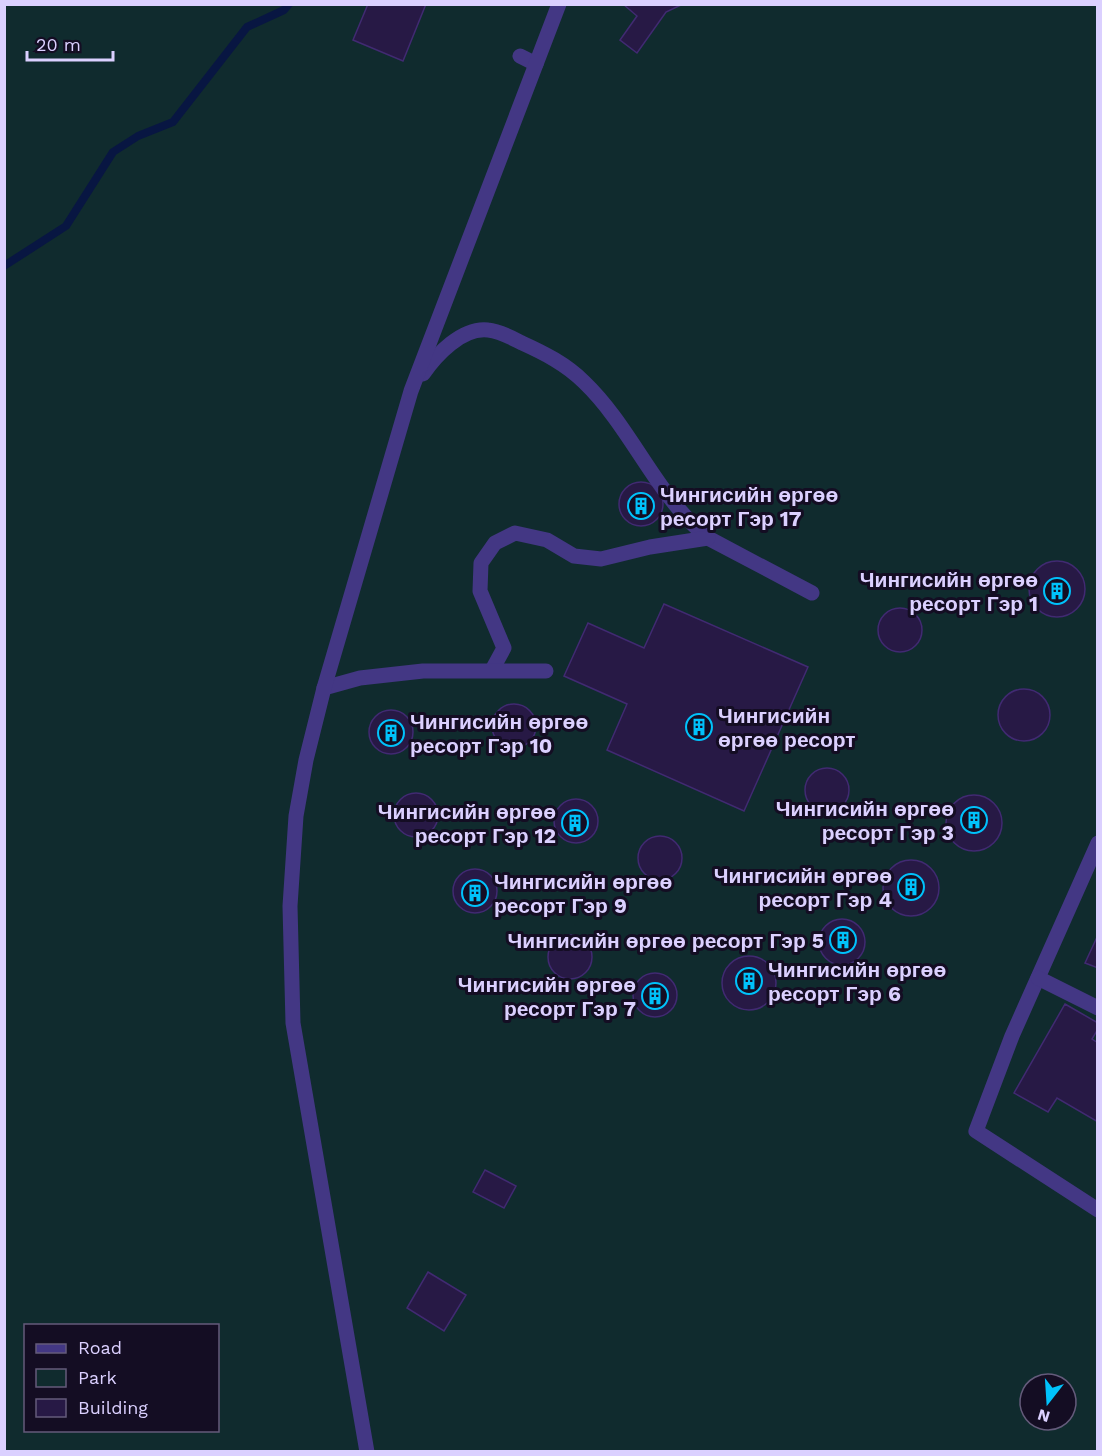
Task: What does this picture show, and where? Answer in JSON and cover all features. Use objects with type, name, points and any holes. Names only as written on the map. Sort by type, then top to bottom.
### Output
[{"type":"street","points":[[367,1452],[297,1053],[291,989],[290,872],[296,816],[306,760],[324,688],[411,391],[559,4]]},
{"type":"street","points":[[520,56],[536,64]]},
{"type":"street","points":[[411,391],[433,360],[471,332],[494,331],[537,350],[564,366],[585,383],[621,428],[677,508],[708,538],[812,593]]},
{"type":"street","points":[[492,670],[504,648],[480,591],[480,573],[481,563],[495,543],[515,533],[547,540],[574,556],[601,559],[650,547],[708,538]]},
{"type":"street","points":[[324,688],[341,682],[390,674],[492,670],[546,671]]},
{"type":"street","points":[[1098,843],[1038,978],[976,1131],[1098,1210]]},
{"type":"street","points":[[1038,978],[1098,1008]]},
{"type":"green space","points":[[5,5],[1097,5],[1097,1451],[5,1452]]},
{"type":"building","points":[[368,4],[426,4],[403,61],[353,40]]},
{"type":"building","points":[[623,4],[683,4],[666,12],[637,53],[620,40],[637,16]]},
{"type":"building","name":"Чингисийн өргөө ресорт Гэр 17","points":[[641,482],[657,488],[663,504],[657,520],[641,526],[625,520],[619,504],[625,488]]},
{"type":"building","name":"Чингисийн өргөө ресорт Гэр 1","points":[[1051,561],[1063,561],[1073,565],[1081,573],[1085,589],[1081,605],[1073,613],[1063,617],[1051,617],[1041,613],[1033,605],[1029,595],[1029,583],[1033,573],[1041,565]]},
{"type":"building","name":"Чингисийн өргөө ресорт","points":[[664,604],[808,667],[744,811],[607,750],[627,704],[564,676],[588,623],[644,648]]},
{"type":"building","points":[[900,608],[916,614],[922,630],[916,646],[900,652],[884,646],[878,630],[884,614]]},
{"type":"building","points":[[1019,689],[1029,689],[1039,693],[1046,700],[1050,715],[1046,730],[1039,737],[1029,741],[1019,741],[1009,737],[1002,730],[998,720],[998,710],[1002,700],[1009,693]]},
{"type":"building","points":[[514,704],[530,710],[536,726],[530,742],[514,748],[498,742],[492,726],[498,710]]},
{"type":"building","name":"Чингисийн өргөө ресорт Гэр 10","points":[[391,710],[407,716],[413,732],[407,748],[391,754],[375,748],[369,732],[375,716]]},
{"type":"building","points":[[827,768],[843,774],[849,790],[843,806],[827,812],[811,806],[805,790],[811,774]]},
{"type":"building","points":[[416,793],[432,799],[438,815],[432,831],[416,837],[400,831],[394,815],[400,799]]},
{"type":"building","name":"Чингисийн өргөө ресорт Гэр 3","points":[[974,795],[989,800],[997,808],[1002,823],[997,838],[989,846],[974,851],[959,846],[951,838],[946,823],[951,808],[959,800]]},
{"type":"building","name":"Чингисийн өргөө ресорт Гэр 12","points":[[576,799],[592,805],[598,821],[592,837],[576,843],[560,837],[554,821],[560,805]]},
{"type":"building","points":[[660,836],[676,842],[682,858],[676,874],[660,880],[644,874],[638,858],[644,842]]},
{"type":"building","name":"Чингисийн өргөө ресорт Гэр 4","points":[[906,860],[916,860],[931,868],[937,877],[939,888],[937,899],[931,908],[916,916],[906,916],[895,911],[888,904],[883,893],[883,883],[888,872],[895,865]]},
{"type":"building","name":"Чингисийн өргөө ресорт Гэр 9","points":[[475,869],[491,875],[497,891],[491,907],[475,913],[459,907],[453,891],[459,875]]},
{"type":"building","name":"Чингисийн өргөө ресорт Гэр 5","points":[[842,919],[858,926],[865,942],[858,958],[842,965],[826,958],[819,942],[826,926]]},
{"type":"building","points":[[570,935],[586,941],[592,957],[586,973],[570,979],[554,973],[548,957],[554,941]]},
{"type":"building","points":[[1098,935],[1098,968],[1085,963]]},
{"type":"building","name":"Чингисийн өргөө ресорт Гэр 6","points":[[749,956],[759,958],[768,964],[774,973],[776,983],[774,993],[768,1002],[759,1008],[749,1010],[739,1008],[730,1002],[724,993],[722,983],[724,973],[730,964],[739,958]]},
{"type":"building","name":"Чингисийн өргөө ресорт Гэр 7","points":[[655,973],[671,979],[677,995],[671,1011],[655,1017],[639,1011],[633,995],[639,979]]},
{"type":"building","points":[[1065,1004],[1098,1023],[1098,1029],[1092,1039],[1098,1043],[1098,1122],[1057,1098],[1048,1112],[1014,1093]]},
{"type":"building","points":[[485,1170],[516,1186],[504,1208],[473,1192]]},
{"type":"building","points":[[428,1272],[466,1295],[444,1331],[407,1308]]},
{"type":"waterway","points":[[4,266],[66,226],[113,152],[138,136],[173,122],[247,27],[284,10],[289,4]]},
{"type":"place","name":"Чингисийн өргөө ресорт Гэр 17","points":[[641,506]]},
{"type":"place","name":"Чингисийн өргөө ресорт Гэр 1","points":[[1057,591]]},
{"type":"place","name":"Чингисийн өргөө ресорт","points":[[699,727]]},
{"type":"place","name":"Чингисийн өргөө ресорт Гэр 10","points":[[391,733]]},
{"type":"place","name":"Чингисийн өргөө ресорт Гэр 3","points":[[974,820]]},
{"type":"place","name":"Чингисийн өргөө ресорт Гэр 12","points":[[575,823]]},
{"type":"place","name":"Чингисийн өргөө ресорт Гэр 4","points":[[911,887]]},
{"type":"place","name":"Чингисийн өргөө ресорт Гэр 9","points":[[475,893]]},
{"type":"place","name":"Чингисийн өргөө ресорт Гэр 5","points":[[843,940]]},
{"type":"place","name":"Чингисийн өргөө ресорт Гэр 6","points":[[749,981]]},
{"type":"place","name":"Чингисийн өргөө ресорт Гэр 7","points":[[655,996]]}]
